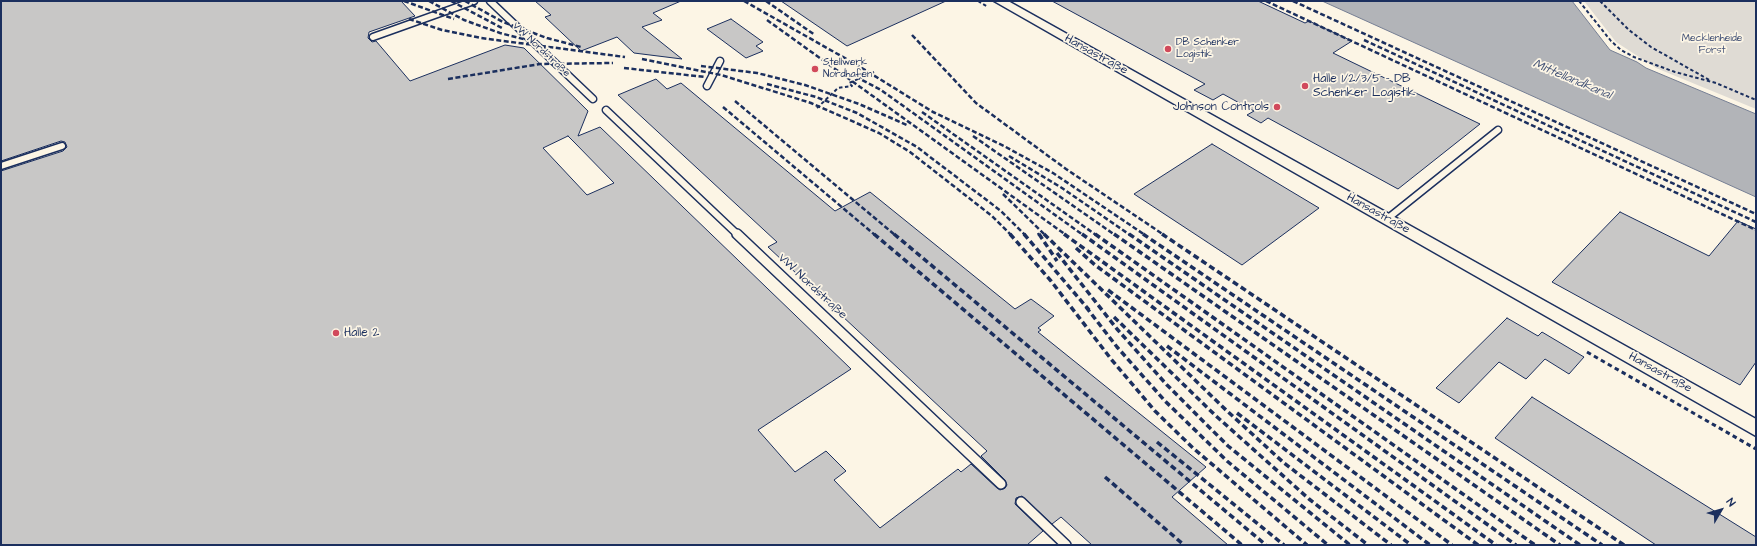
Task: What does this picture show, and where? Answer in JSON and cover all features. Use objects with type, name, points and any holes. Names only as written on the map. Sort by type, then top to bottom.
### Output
[{"type":"street","name":"Hansastraße","points":[[1000,1],[1756,428]]},
{"type":"lane","points":[[373,37],[474,1]]},
{"type":"lane","name":"VW Nordstraße","points":[[490,1],[593,99]]},
{"type":"lane","points":[[707,86],[720,60]]},
{"type":"lane","name":"VW Nordstraße","points":[[606,110],[1001,484]]},
{"type":"lane","points":[[1387,219],[1498,130]]},
{"type":"lane","points":[[1,166],[62,146]]},
{"type":"lane","points":[[1021,502],[1066,545]]},
{"type":"path","points":[[1579,1],[1610,41],[1621,50],[1634,57],[1675,72],[1716,83]]},
{"type":"path","points":[[1600,1],[1629,30],[1651,47],[1716,83],[1756,100]]},
{"type":"path","points":[[817,108],[838,88],[852,86],[849,84],[874,72]]},
{"type":"path","points":[[1586,351],[1756,449]]},
{"type":"green space","name":"Mecklenheide Forst","points":[[1584,1],[1756,1],[1756,109],[1656,68],[1616,42]]},
{"type":"water","name":"Mittellandkanal","points":[[1322,1],[1572,1],[1610,50],[1637,62],[1646,68],[1756,114],[1756,197]]},
{"type":"building","points":[[1,1],[401,1],[415,16],[369,32],[368,38],[372,42],[376,41],[410,81],[505,45],[524,48],[588,111],[578,136],[600,127],[851,369],[758,430],[795,472],[826,451],[846,471],[834,480],[880,528],[958,469],[961,472],[971,464],[997,488],[1000,490],[1005,488],[1007,485],[1005,480],[981,456],[987,451],[768,247],[777,242],[618,95],[656,79],[667,89],[681,83],[835,211],[870,192],[1015,309],[1031,299],[1054,316],[1038,328],[1041,330],[1038,332],[1206,467],[1172,497],[1228,545],[1092,545],[1061,517],[1052,524],[1022,496],[1016,498],[1015,504],[1043,531],[1027,545],[1,545],[1,171],[63,151],[67,147],[65,142],[61,141],[1,161]],"holes":[[[568,136],[614,183],[587,195],[543,148]]]},
{"type":"building","points":[[535,1],[681,1],[653,13],[662,20],[642,27],[682,59],[634,53],[617,37],[581,51],[545,17],[551,15]]},
{"type":"building","points":[[781,1],[946,1],[847,46]]},
{"type":"building","name":"Halle 1/2/3/5 - DB Schenker Logistik","points":[[1052,1],[1258,1],[1305,23],[1309,21],[1352,41],[1333,53],[1480,124],[1398,189],[1268,118],[1261,123],[1247,115],[1254,111],[1223,94],[1213,100],[1194,90],[1205,84]]},
{"type":"building","points":[[731,19],[763,42],[756,46],[763,51],[746,58],[707,29]]},
{"type":"building","points":[[1212,144],[1319,208],[1242,265],[1134,194]]},
{"type":"building","points":[[1620,212],[1709,256],[1738,221],[1756,229],[1756,362],[1740,385],[1552,282]]},
{"type":"building","points":[[1507,318],[1538,336],[1542,332],[1584,357],[1569,374],[1545,359],[1526,379],[1499,362],[1459,403],[1436,388]]},
{"type":"building","points":[[1532,397],[1756,537],[1756,545],[1656,545],[1495,438]]},
{"type":"railway","points":[[404,1],[454,19]]},
{"type":"railway","points":[[429,1],[464,20],[500,33],[531,41]]},
{"type":"railway","points":[[451,1],[502,28]]},
{"type":"railway","points":[[465,1],[503,22],[547,38],[581,47]]},
{"type":"railway","points":[[744,1],[857,65],[933,112],[1004,146],[1053,173],[1145,235]]},
{"type":"railway","points":[[766,1],[815,35]]},
{"type":"railway","points":[[1266,1],[1756,230]]},
{"type":"railway","points":[[1293,1],[1756,214]]},
{"type":"railway","points":[[409,19],[442,30],[481,38],[625,57]]},
{"type":"railway","points":[[767,20],[1066,235]]},
{"type":"railway","points":[[912,35],[976,103],[1066,169],[1164,235]]},
{"type":"railway","points":[[1364,40],[1756,222]]},
{"type":"railway","points":[[642,59],[721,75],[811,103],[879,133],[910,152],[992,216],[1010,234]]},
{"type":"railway","points":[[448,79],[540,64],[613,63]]},
{"type":"railway","points":[[701,66],[757,73],[805,85],[859,104],[907,125]]},
{"type":"railway","points":[[624,68],[705,77]]},
{"type":"railway","points":[[849,73],[881,90],[1083,235]]},
{"type":"railway","points":[[767,84],[816,97],[857,113],[917,147],[1001,211],[1024,234]]},
{"type":"railway","points":[[735,101],[895,235]]},
{"type":"railway","points":[[723,107],[875,235]]},
{"type":"railway","points":[[922,112],[1096,235]]},
{"type":"railway","points":[[973,136],[1115,235]]},
{"type":"railway","points":[[1009,156],[1062,188],[1130,235]]},
{"type":"railway","points":[[1003,194],[1045,235]]},
{"type":"railway","points":[[874,234],[1242,545]]},
{"type":"railway","points":[[894,234],[1266,545]]},
{"type":"railway","points":[[1010,234],[1051,281],[1111,359],[1155,411],[1193,448],[1307,545]]},
{"type":"railway","points":[[1024,234],[1089,310]]},
{"type":"railway","points":[[1039,234],[1057,261]]},
{"type":"railway","points":[[1044,234],[1226,410],[1284,463],[1391,545]]},
{"type":"railway","points":[[1064,234],[1496,545]]},
{"type":"railway","points":[[1082,234],[1516,545]]},
{"type":"railway","points":[[1095,234],[1535,545]]},
{"type":"railway","points":[[1114,234],[1560,545]]},
{"type":"railway","points":[[1129,234],[1580,545]]},
{"type":"railway","points":[[1143,234],[1602,545]]},
{"type":"railway","points":[[1162,234],[1624,545]]},
{"type":"railway","points":[[1076,248],[1095,265],[1478,545]]},
{"type":"railway","points":[[1057,253],[1117,329],[1167,385],[1228,446],[1350,545]]},
{"type":"railway","points":[[1108,290],[1452,545]]},
{"type":"railway","points":[[1086,307],[1117,347],[1165,401],[1227,461],[1328,545]]},
{"type":"railway","points":[[1114,317],[1216,416],[1309,499],[1368,545]]},
{"type":"railway","points":[[1167,346],[1430,545]]},
{"type":"railway","points":[[1237,413],[1411,545]]},
{"type":"railway","points":[[1157,442],[1284,545]]},
{"type":"railway","points":[[1105,477],[1184,545]]},
{"type":"place","name":"DB Schenker Logistik","points":[[1168,49]]},
{"type":"place","name":"Stellwerk Nordhafen","points":[[815,69]]},
{"type":"place","name":"Halle 1/2/3/5 - DB Schenker Logistik","points":[[1305,86]]},
{"type":"place","name":"Johnson Controls","points":[[1277,107]]},
{"type":"place","name":"Halle 2","points":[[336,333]]}]
